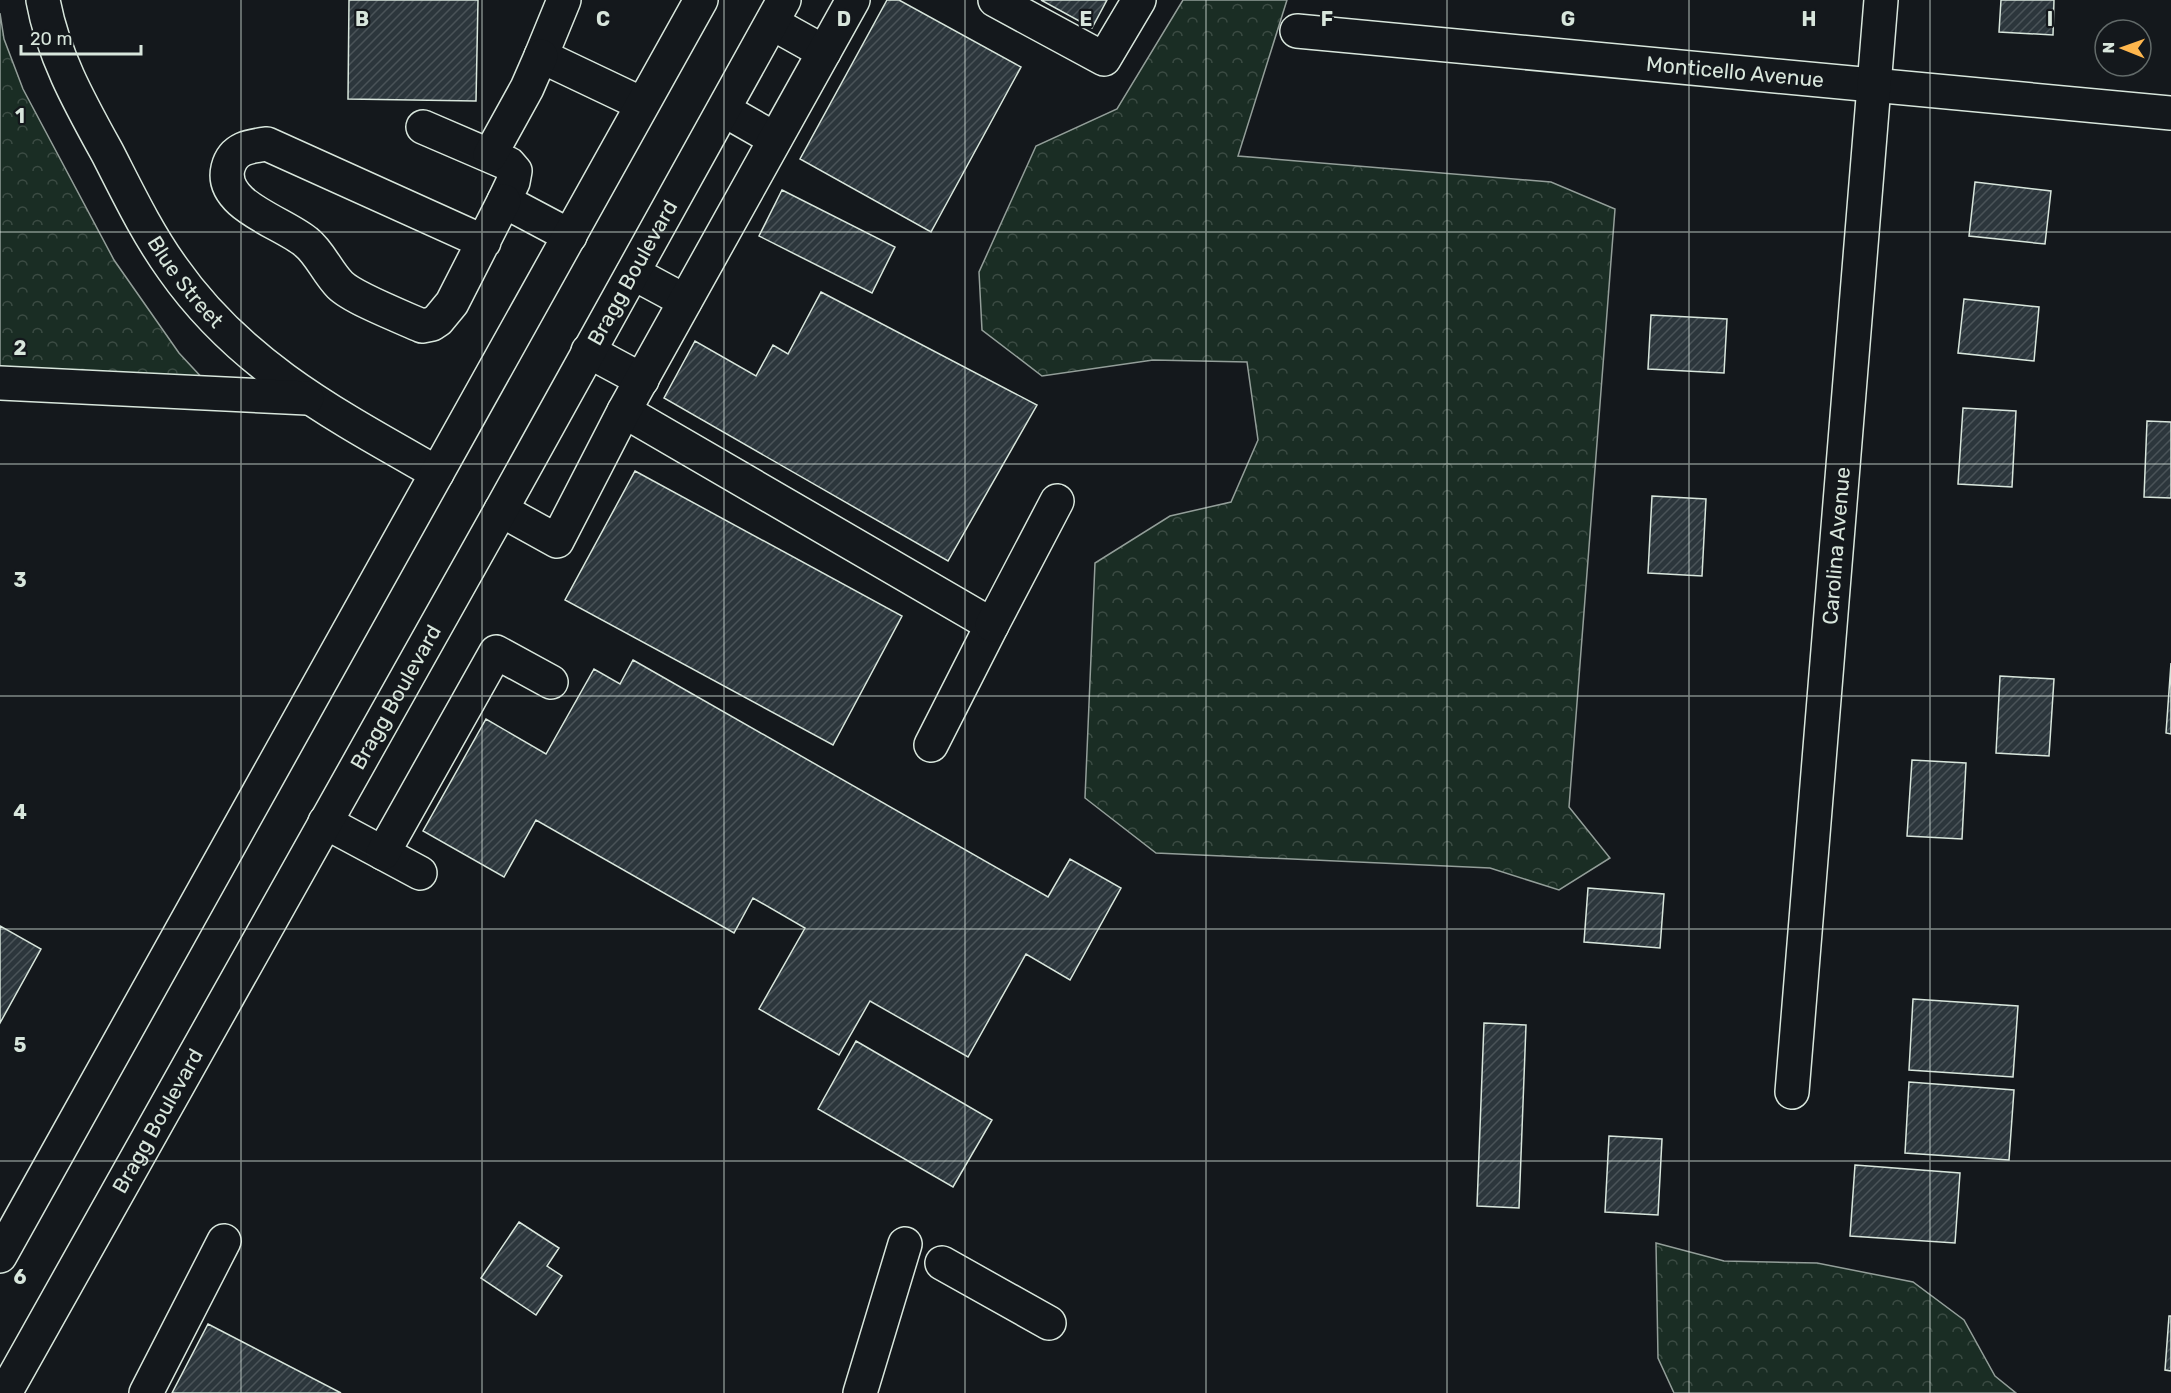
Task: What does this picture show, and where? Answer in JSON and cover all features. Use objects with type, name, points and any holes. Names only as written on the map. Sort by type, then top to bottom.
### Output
[{"type":"main road","name":"Blue Street","points":[[43,0],[46,19],[59,57],[77,97],[151,235],[173,269],[200,303],[227,331],[307,398],[436,473]]},
{"type":"main road","points":[[490,155],[527,88],[564,0]]},
{"type":"main road","points":[[4,1239],[570,236],[642,104],[685,16],[701,0]]},
{"type":"main road","points":[[501,510],[557,542],[624,411],[853,0]]},
{"type":"main road","points":[[995,0],[1104,59],[1139,0]]},
{"type":"main road","name":"Carolina Avenue","points":[[1792,1092],[1881,0]]},
{"type":"main road","points":[[778,11],[824,52]]},
{"type":"main road","name":"Bragg Boulevard","points":[[5,1393],[501,510],[778,11]]},
{"type":"main road","name":"Monticello Avenue","points":[[1298,32],[2171,113]]},
{"type":"main road","points":[[540,56],[642,104]]},
{"type":"main road","points":[[724,110],[775,140]]},
{"type":"main road","points":[[423,127],[509,164],[515,171],[513,182],[504,201],[484,242],[452,303],[432,324],[422,326],[342,287],[307,242],[240,202],[228,187],[226,175],[229,163],[237,151],[249,146],[267,144],[484,242]]},
{"type":"main road","points":[[504,201],[570,236]]},
{"type":"main road","points":[[633,273],[685,301]]},
{"type":"main road","points":[[588,351],[642,380]]},
{"type":"main road","points":[[0,383],[307,398]]},
{"type":"main road","points":[[624,411],[992,625]]},
{"type":"main road","points":[[931,745],[1057,501]]},
{"type":"main road","points":[[383,853],[496,652],[551,682]]},
{"type":"main road","points":[[325,822],[420,873]]},
{"type":"main road","points":[[146,1393],[224,1241]]},
{"type":"main road","points":[[860,1393],[905,1244]]},
{"type":"main road","points":[[942,1263],[1049,1323]]},
{"type":"green space","points":[[1183,0],[1287,0],[1238,156],[1551,182],[1615,209],[1569,807],[1610,858],[1559,890],[1490,868],[1156,853],[1085,798],[1095,563],[1170,516],[1231,502],[1258,440],[1247,362],[1153,360],[1042,376],[982,330],[979,272],[1036,146],[1117,109]]},
{"type":"green space","points":[[0,13],[4,39],[23,89],[114,260],[179,353],[205,381],[0,372]]},
{"type":"green space","points":[[1656,1243],[1724,1261],[1817,1263],[1913,1282],[1964,1320],[1995,1376],[2016,1393],[1674,1393],[1658,1358]]},
{"type":"building","points":[[349,0],[478,0],[476,101],[348,99]]},
{"type":"building","points":[[887,0],[899,0],[1021,67],[931,232],[800,159]]},
{"type":"building","points":[[1041,0],[1107,0],[1092,28]]},
{"type":"building","points":[[2001,0],[2054,0],[2053,35],[1999,32]]},
{"type":"building","points":[[1975,182],[2051,191],[2045,244],[1969,236]]},
{"type":"building","points":[[782,190],[895,247],[872,293],[759,236]]},
{"type":"building","points":[[821,292],[1037,405],[948,561],[664,398],[695,341],[756,376],[773,345],[788,354]]},
{"type":"building","points":[[1964,299],[2039,307],[2034,361],[1958,353]]},
{"type":"building","points":[[1651,315],[1727,319],[1724,373],[1648,369]]},
{"type":"building","points":[[1963,408],[2016,411],[2012,487],[1958,484]]},
{"type":"building","points":[[2147,421],[2171,422],[2171,498],[2144,497]]},
{"type":"building","points":[[635,471],[902,616],[833,745],[565,600]]},
{"type":"building","points":[[1652,496],[1706,499],[1702,576],[1648,573]]},
{"type":"building","points":[[633,660],[1048,897],[1070,859],[1121,888],[1070,980],[1026,954],[968,1057],[870,1001],[839,1055],[759,1009],[805,928],[753,898],[734,933],[536,820],[504,877],[423,831],[486,719],[546,754],[594,669],[620,684]]},
{"type":"building","points":[[2171,663],[2171,734],[2166,733]]},
{"type":"building","points":[[2000,676],[2054,679],[2049,756],[1996,753]]},
{"type":"building","points":[[1912,760],[1966,763],[1962,839],[1907,836]]},
{"type":"building","points":[[1588,888],[1664,894],[1660,948],[1584,942]]},
{"type":"building","points":[[0,926],[41,949],[0,1023]]},
{"type":"building","points":[[1913,999],[2018,1006],[2013,1077],[1909,1070]]},
{"type":"building","points":[[1484,1023],[1526,1025],[1519,1208],[1477,1206]]},
{"type":"building","points":[[856,1041],[992,1120],[953,1187],[818,1109]]},
{"type":"building","points":[[1909,1082],[2014,1090],[2009,1160],[1905,1153]]},
{"type":"building","points":[[1609,1136],[1662,1139],[1658,1215],[1605,1212]]},
{"type":"building","points":[[1855,1165],[1960,1173],[1955,1243],[1850,1236]]},
{"type":"building","points":[[519,1222],[559,1248],[547,1266],[562,1276],[536,1315],[481,1278]]},
{"type":"building","points":[[2169,1316],[2171,1316],[2171,1371],[2165,1370]]},
{"type":"building","points":[[208,1324],[341,1393],[172,1393]]}]
